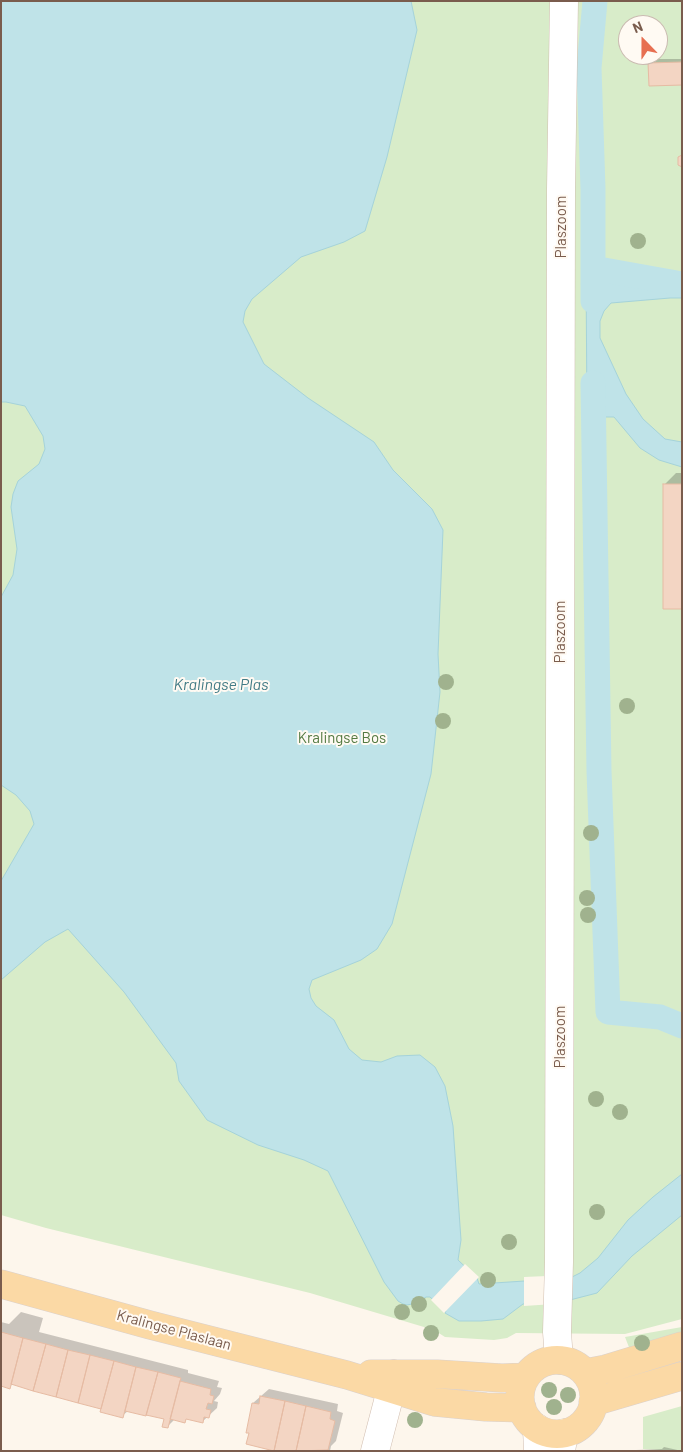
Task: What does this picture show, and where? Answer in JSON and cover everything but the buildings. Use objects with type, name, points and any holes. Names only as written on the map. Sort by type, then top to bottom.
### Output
[{"type":"main road","name":"Kralingse Plaslaan","points":[[1,1284],[150,1325],[346,1375],[392,1382],[434,1402],[486,1407],[532,1429]]},
{"type":"main road","points":[[585,1372],[606,1369],[682,1346]]},
{"type":"main road","points":[[558,1360],[577,1366],[585,1372],[594,1392],[594,1402],[584,1422],[563,1442],[555,1434],[532,1429],[521,1392],[526,1377],[532,1370],[540,1364],[558,1360]]},
{"type":"main road","name":"Kralingse Plaslaan","points":[[392,1382],[437,1374],[502,1378],[526,1377]]},
{"type":"main road","points":[[594,1402],[682,1376]]},
{"type":"street","name":"Plaszoom","points":[[558,1360],[561,189],[564,1]]},
{"type":"street","points":[[375,1451],[392,1382]]},
{"type":"green space","name":"Kralingse Bos","points":[[162,1],[682,1],[682,1319],[625,1334],[516,1333],[507,1338],[494,1340],[445,1337],[434,1330],[310,1293],[46,1228],[1,1215],[1,276]]},
{"type":"green space","points":[[682,1327],[682,1341],[632,1355],[625,1337]]},
{"type":"green space","points":[[682,1406],[682,1451],[643,1449],[643,1417]]},
{"type":"water","name":"Kralingse Plas","points":[[1,1],[411,1],[417,30],[387,157],[365,231],[344,242],[301,257],[252,299],[245,311],[243,322],[264,364],[308,398],[374,442],[393,470],[432,509],[443,530],[438,654],[440,692],[431,774],[392,924],[377,949],[361,960],[312,980],[309,989],[311,998],[316,1006],[334,1020],[349,1049],[362,1060],[381,1062],[397,1056],[420,1055],[435,1067],[445,1086],[453,1126],[461,1240],[458,1260],[477,1278],[479,1284],[570,1278],[580,1273],[598,1258],[628,1220],[682,1174],[682,1215],[632,1256],[597,1293],[570,1300],[523,1304],[503,1319],[481,1321],[459,1321],[445,1313],[446,1311],[430,1297],[426,1297],[417,1303],[403,1304],[398,1301],[384,1282],[328,1171],[304,1160],[258,1145],[207,1120],[179,1081],[176,1063],[124,992],[68,929],[45,942],[1,980],[1,881],[34,824],[30,811],[16,795],[1,785],[1,597],[13,575],[17,549],[11,507],[13,494],[18,481],[39,464],[45,449],[43,436],[25,406],[1,402]]},
{"type":"water","points":[[586,266],[602,267],[606,274],[617,279],[682,283],[682,298],[611,303],[604,311],[600,321],[600,338],[626,394],[643,419],[665,439],[682,442],[682,467],[659,460],[640,448],[614,417],[587,417]]},
{"type":"pier","points":[[465,1264],[479,1277],[444,1313],[431,1300]]},
{"type":"pier","points":[[570,1275],[569,1303],[524,1306],[524,1277]]},
{"type":"waterway","points":[[593,301],[593,189],[589,68],[595,1]]},
{"type":"waterway","points":[[593,268],[682,284]]},
{"type":"waterway","points":[[593,383],[599,771],[608,1012],[660,1017],[682,1026]]}]
